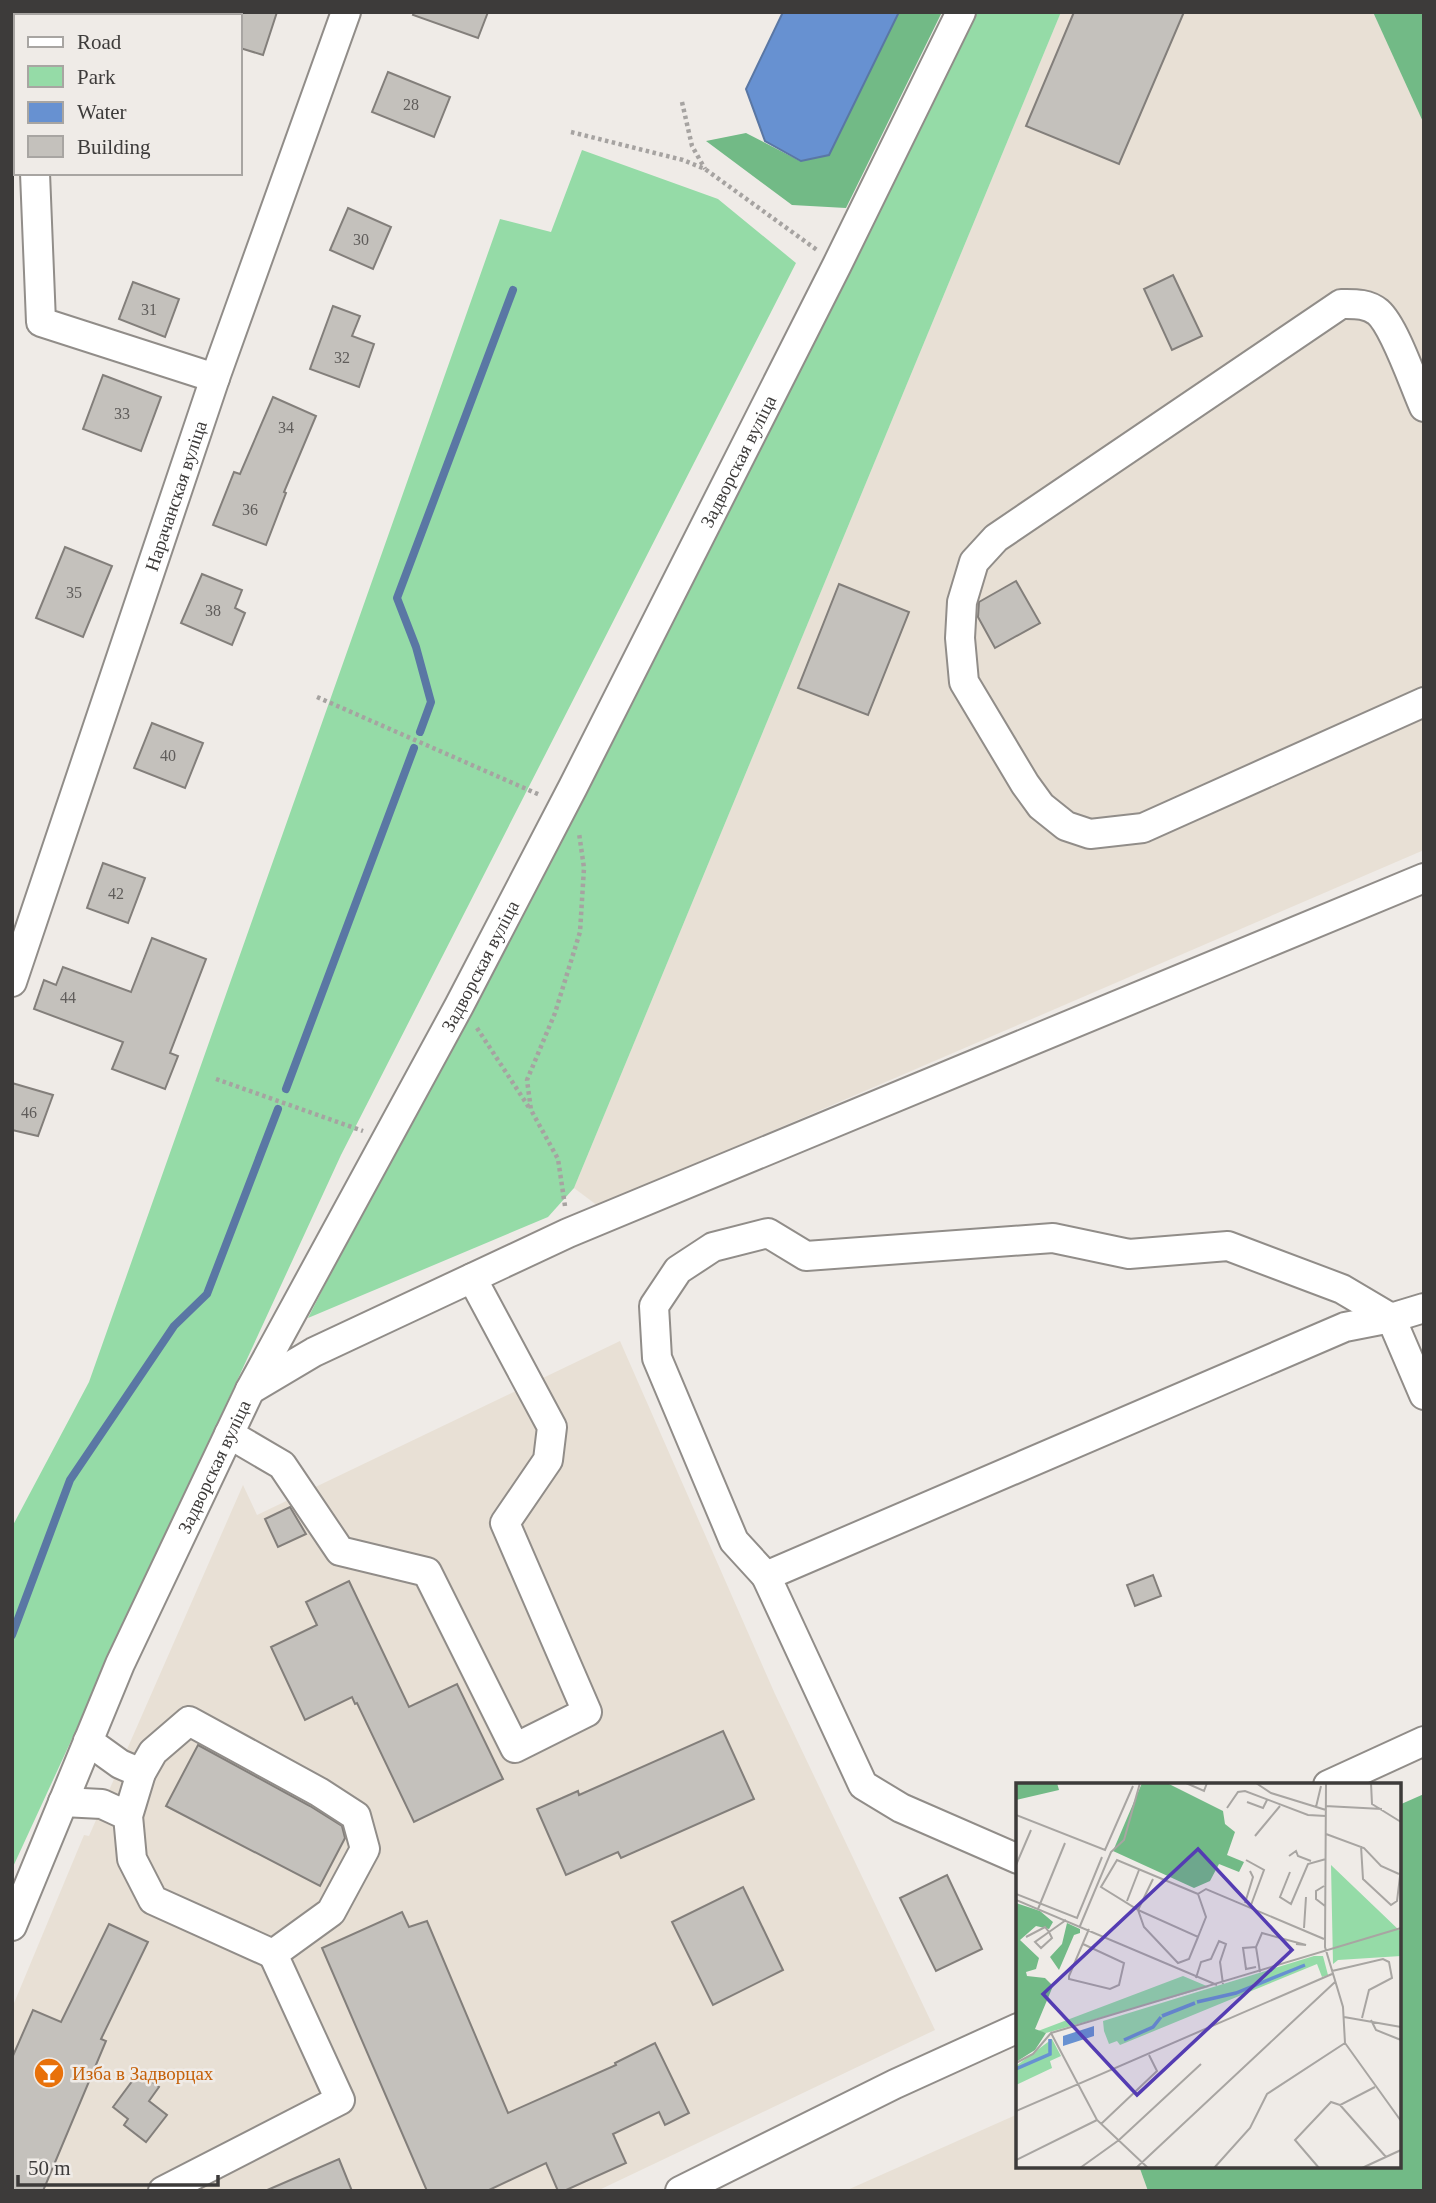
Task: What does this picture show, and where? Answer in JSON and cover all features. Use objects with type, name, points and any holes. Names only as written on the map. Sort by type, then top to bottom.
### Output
[{"type":"street","name":"Нарачанская вуліца","points":[[12,982],[215,378],[346,12]]},
{"type":"street","name":"Задворская вуліца","points":[[12,1926],[120,1664],[250,1390],[459,1006],[568,796],[837,265],[961,12]]},
{"type":"street","points":[[35,175],[41,322],[215,378]]},
{"type":"street","points":[[1424,408],[1389,326],[1378,312],[1361,303],[1341,304],[996,538],[974,562],[962,602],[960,638],[964,682],[1025,784],[1041,806],[1066,826],[1090,834],[1143,828],[1424,702]]},
{"type":"street","points":[[250,1390],[314,1352],[568,1233],[1424,878]]},
{"type":"street","points":[[1016,1859],[901,1808],[863,1785],[766,1576],[734,1541],[657,1358],[654,1306],[678,1270],[713,1247],[768,1233],[806,1256],[1053,1238],[1129,1254],[1228,1246],[1342,1289],[1391,1318],[1424,1395]]},
{"type":"street","points":[[229,1434],[282,1465],[340,1551],[427,1572],[514,1748],[587,1712],[505,1523],[548,1460],[552,1427],[472,1278]]},
{"type":"street","points":[[766,1576],[1345,1327],[1424,1308]]},
{"type":"street","points":[[163,2191],[340,2100],[273,1954],[153,1900],[132,1859],[128,1816],[141,1773],[153,1752],[189,1721],[318,1791],[356,1816],[365,1849],[331,1912],[273,1954]]},
{"type":"street","points":[[88,1741],[120,1763],[141,1773]]},
{"type":"street","points":[[1332,1783],[1424,1741]]},
{"type":"street","points":[[63,1802],[103,1804],[128,1816]]},
{"type":"street","points":[[693,2188],[895,2084],[1016,2029]]},
{"type":"path","points":[[682,102],[692,146],[705,169]]},
{"type":"path","points":[[571,132],[683,160],[705,169],[837,265]]},
{"type":"path","points":[[317,697],[568,796],[584,868],[580,932],[555,1013],[527,1080],[531,1110]]},
{"type":"path","points":[[459,1006],[486,1039],[558,1158],[568,1233]]},
{"type":"path","points":[[216,1079],[387,1139]]},
{"type":"shaded area","points":[[1061,12],[1424,12],[1424,850],[598,1206],[574,1188]]},
{"type":"shaded area","points":[[620,1341],[775,1694],[935,2030],[597,2191],[12,2191],[12,2008],[84,1835],[89,1836],[243,1485],[257,1515]]},
{"type":"shaded area","points":[[1016,2115],[1016,2168],[1140,2168],[1148,2191],[845,2191]]},
{"type":"green space","points":[[899,12],[942,12],[846,208],[792,205],[706,141],[746,133],[800,161],[829,155]]},
{"type":"green space","points":[[977,12],[1061,12],[574,1188],[548,1217],[308,1318]]},
{"type":"green space","points":[[1373,12],[1424,12],[1424,124]]},
{"type":"green space","points":[[582,150],[718,199],[796,263],[341,1155],[12,1869],[12,1527],[89,1382],[500,219],[551,232]]},
{"type":"green space","points":[[1424,1794],[1424,2191],[1148,2191],[1140,2168],[1401,2168],[1401,1804]]},
{"type":"water","points":[[783,12],[899,12],[829,155],[801,161],[765,141],[746,89]]},
{"type":"building","points":[[277,12],[263,55],[242,49],[240,14]]},
{"type":"building","points":[[414,12],[488,12],[478,38],[413,15]]},
{"type":"building","points":[[1074,12],[1184,12],[1119,164],[1026,126]]},
{"type":"building","points":[[388,72],[450,97],[434,137],[372,112]]},
{"type":"building","points":[[348,208],[391,227],[373,269],[330,250]]},
{"type":"building","points":[[1173,275],[1202,336],[1172,350],[1144,289]]},
{"type":"building","points":[[133,282],[179,299],[165,337],[119,319]]},
{"type":"building","points":[[333,306],[360,316],[352,336],[374,344],[359,387],[310,369]]},
{"type":"building","points":[[103,375],[161,397],[141,451],[83,429]]},
{"type":"building","points":[[273,397],[316,416],[284,492],[286,493],[266,545],[213,525],[234,472],[240,474]]},
{"type":"building","points":[[65,547],[112,566],[83,637],[36,618]]},
{"type":"building","points":[[202,574],[242,590],[235,608],[245,613],[232,645],[181,623]]},
{"type":"building","points":[[1016,581],[1040,623],[995,648],[978,617],[979,602]]},
{"type":"building","points":[[839,584],[909,612],[868,715],[798,688]]},
{"type":"building","points":[[152,723],[203,743],[185,788],[134,768]]},
{"type":"building","points":[[103,863],[145,878],[128,923],[87,908]]},
{"type":"building","points":[[152,938],[206,959],[170,1053],[178,1056],[165,1089],[112,1069],[123,1042],[34,1009],[44,980],[56,985],[63,967],[131,992]]},
{"type":"building","points":[[12,1083],[53,1095],[38,1136],[12,1130]]},
{"type":"building","points":[[290,1507],[306,1534],[278,1547],[265,1519]]},
{"type":"building","points":[[1153,1575],[1161,1596],[1135,1606],[1127,1585]]},
{"type":"building","points":[[349,1581],[409,1707],[457,1684],[503,1779],[414,1822],[352,1697],[305,1720],[271,1647],[317,1625],[306,1602]]},
{"type":"building","points":[[723,1731],[754,1799],[621,1858],[618,1852],[566,1875],[537,1809],[578,1791],[579,1795]]},
{"type":"building","points":[[198,1745],[342,1826],[345,1838],[320,1886],[166,1806]]},
{"type":"building","points":[[947,1875],[982,1949],[936,1971],[900,1898]]},
{"type":"building","points":[[743,1887],[783,1970],[713,2005],[672,1922]]},
{"type":"building","points":[[402,1912],[409,1927],[427,1921],[508,2113],[616,2065],[615,2063],[655,2043],[689,2113],[665,2125],[659,2112],[613,2134],[626,2163],[564,2191],[558,2191],[546,2163],[487,2191],[427,2191],[322,1948]]},
{"type":"building","points":[[109,1924],[148,1942],[101,2039],[106,2041],[43,2191],[12,2191],[12,2058],[33,2010],[61,2022]]},
{"type":"building","points":[[139,2072],[159,2087],[149,2101],[167,2115],[146,2142],[124,2125],[128,2119],[113,2107]]},
{"type":"building","points":[[339,2159],[352,2191],[265,2191]]},
{"type":"waterway","points":[[420,732],[431,702],[416,647],[397,598],[513,290]]},
{"type":"waterway","points":[[286,1089],[414,748]]},
{"type":"waterway","points":[[12,1635],[70,1480],[174,1326],[207,1294],[278,1109]]},
{"type":"place","name":"Изба в Задворцах","points":[[49,2073]]}]
